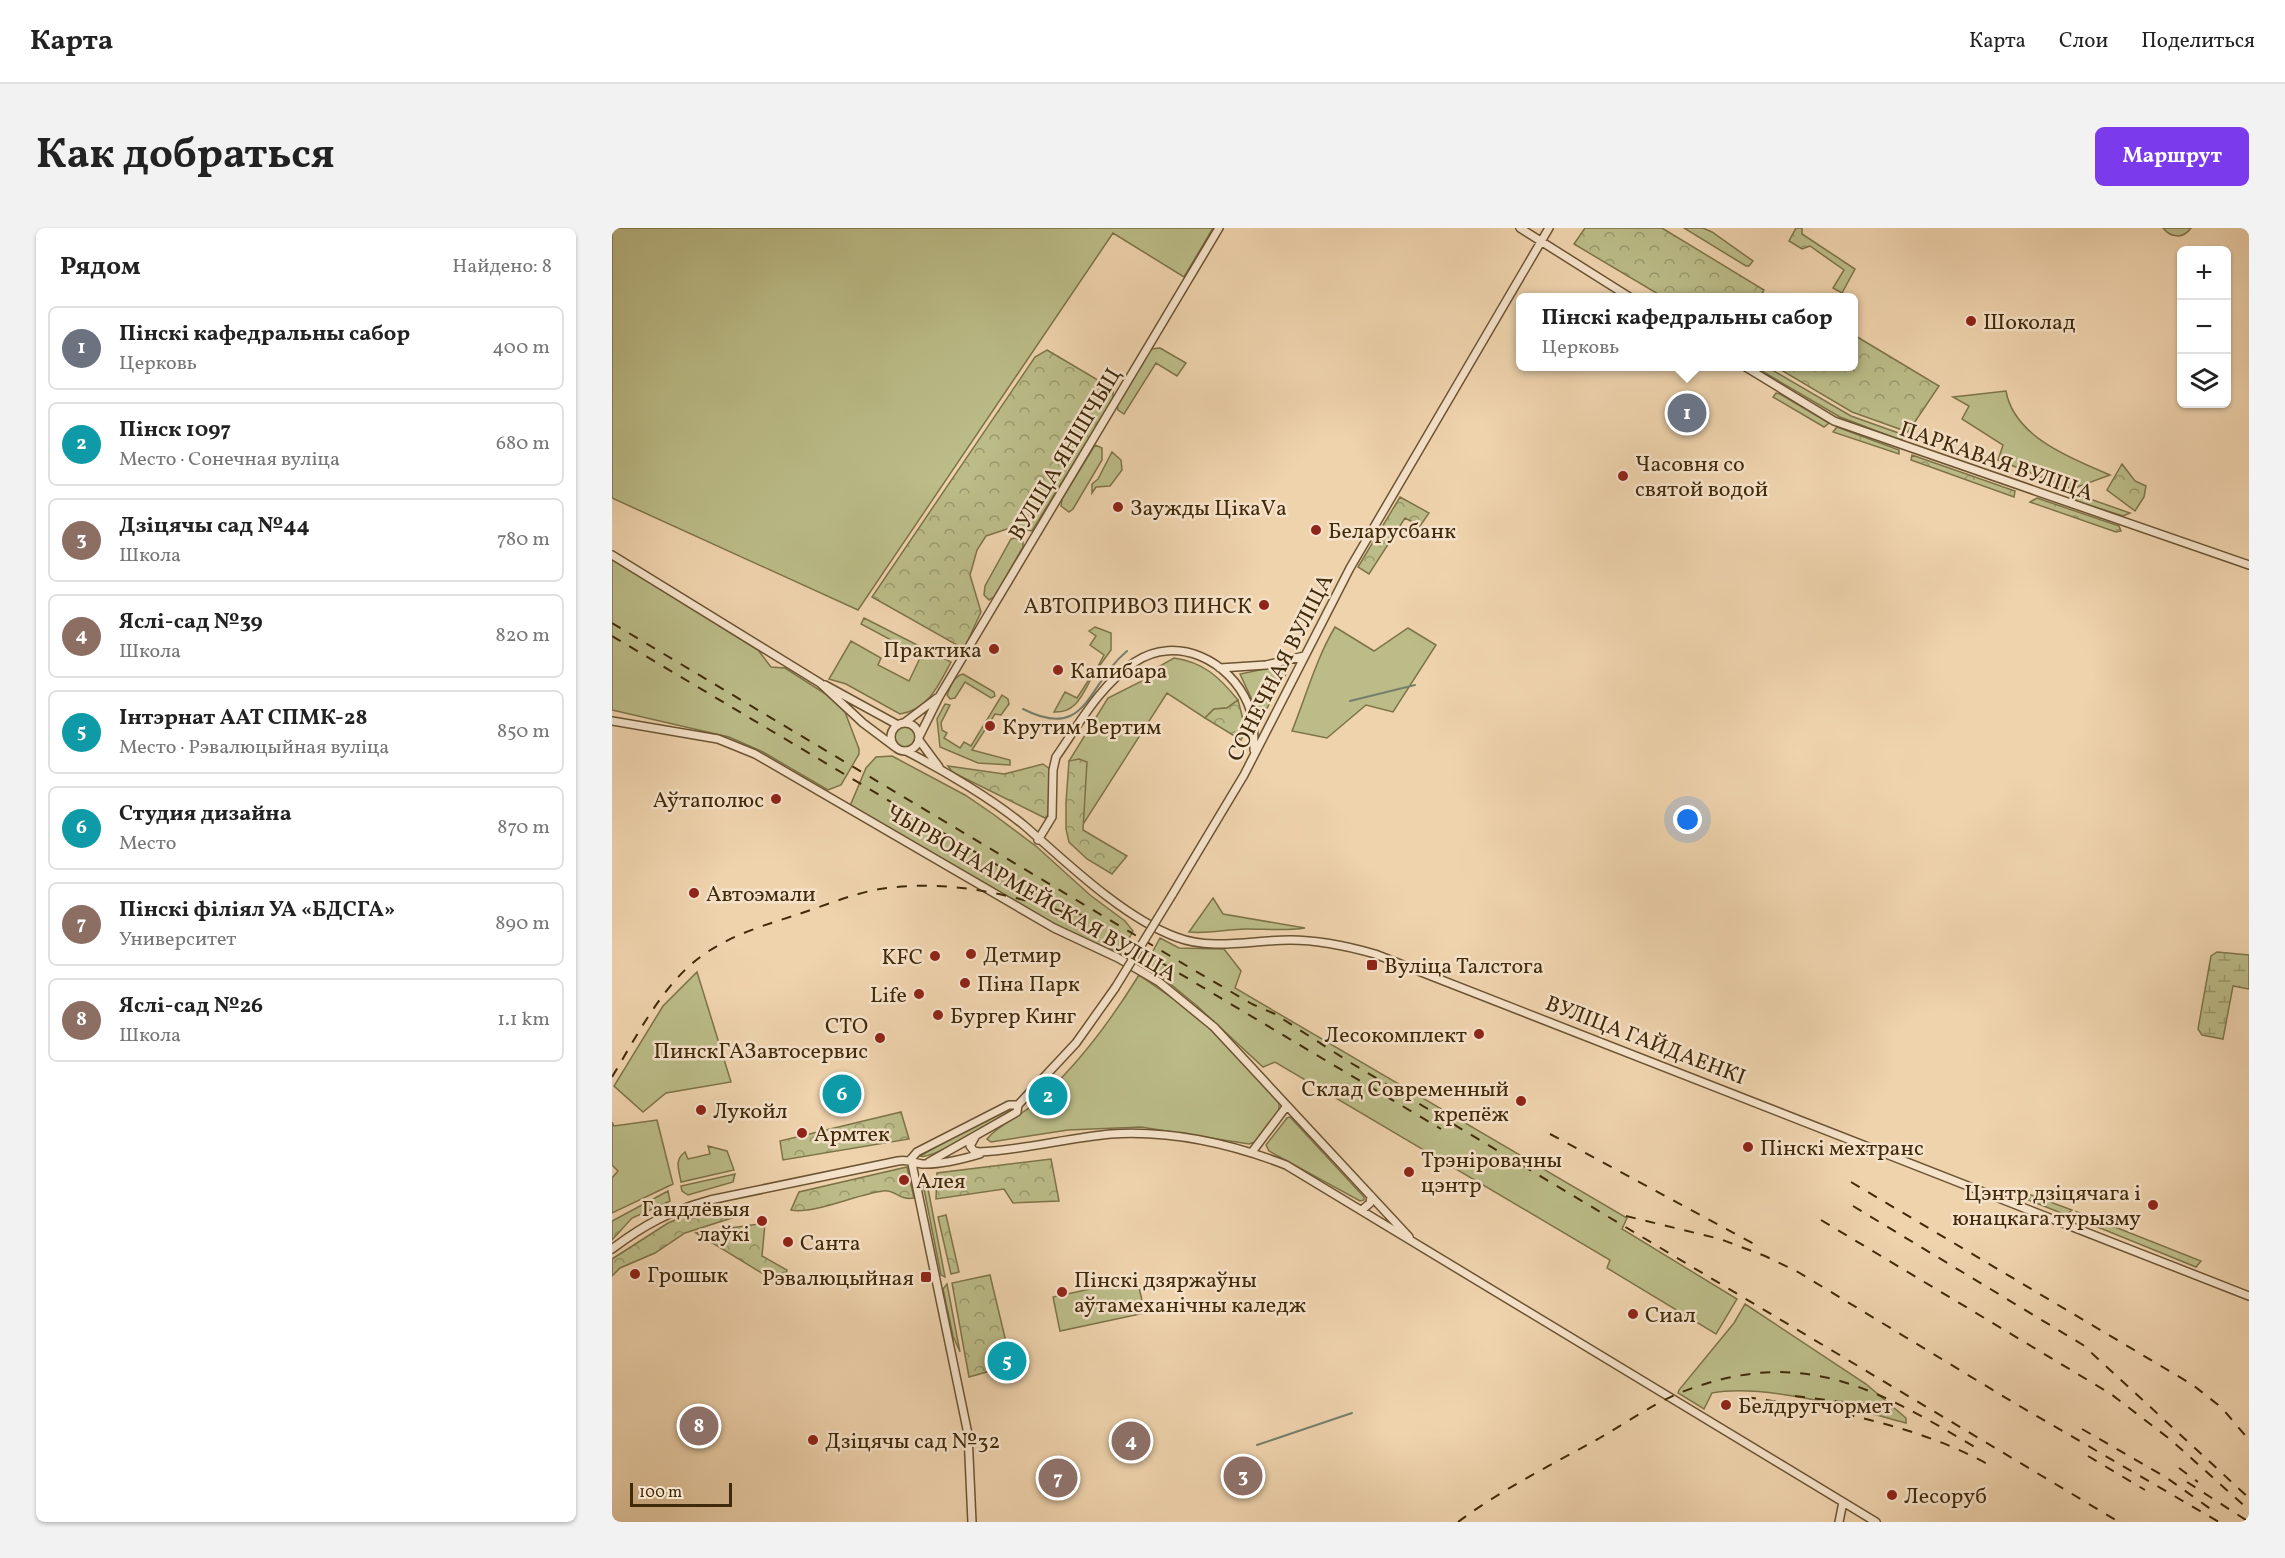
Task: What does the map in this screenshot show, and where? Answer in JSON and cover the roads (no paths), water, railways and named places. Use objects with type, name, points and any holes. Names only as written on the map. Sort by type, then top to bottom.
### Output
[{"type":"street","name":"ВУЛІЦА ЯНІШЧЫЦ","points":[[919,739],[939,697],[1220,228]]},
{"type":"street","points":[[1520,228],[1624,293]]},
{"type":"street","name":"СОНЕЧНАЯ ВУЛІЦА","points":[[975,1137],[1017,1112],[1018,1105],[1076,1043],[1116,988],[1233,795],[1350,567],[1549,228]]},
{"type":"street","name":"ПАРКАВАЯ ВУЛІЦА","points":[[1753,371],[1845,425],[2249,565]]},
{"type":"street","points":[[612,555],[820,683],[842,692],[901,724],[915,727],[919,739],[913,749],[906,752],[895,747],[863,723],[820,683]]},
{"type":"street","points":[[1038,840],[1052,817],[1053,770],[1056,758],[1112,680],[1141,658],[1170,650],[1196,654],[1221,668],[1234,682],[1247,702],[1254,726],[1254,752]]},
{"type":"street","points":[[1221,668],[1266,665],[1304,656]]},
{"type":"street","points":[[895,747],[891,737],[901,724],[939,697]]},
{"type":"street","name":"ЧЫРВОНААРМЕЙСКАЯ ВУЛІЦА","points":[[612,721],[717,739],[754,754],[1054,928],[1147,974],[1214,1027],[1412,1241]]},
{"type":"street","name":"ВУЛІЦА ГАЙДАЕНКІ","points":[[919,739],[940,769]]},
{"type":"street","name":"ВУЛІЦА ГАЙДАЕНКІ","points":[[906,752],[940,769],[1026,827],[1038,840],[1102,892],[1143,920],[1177,938],[1235,944],[1290,940],[1335,943],[1375,954],[2249,1296]]},
{"type":"street","points":[[612,1249],[649,1222],[680,1208],[732,1194],[911,1159],[917,1152],[1009,1105],[1018,1105]]},
{"type":"street","points":[[1252,1152],[1286,1107]]},
{"type":"street","name":"ЧЫРВОНААРМЕЙСКАЯ ВУЛІЦА","points":[[927,1163],[940,1163],[986,1152],[1110,1134],[1150,1133],[1198,1139],[1252,1152],[1286,1165],[1362,1210],[1876,1522]]},
{"type":"street","points":[[911,1159],[920,1164],[927,1163],[975,1137]]},
{"type":"street","points":[[975,1137],[970,1146],[974,1152],[986,1152]]},
{"type":"street","points":[[911,1159],[968,1434],[972,1522]]},
{"type":"street","points":[[1362,1210],[1370,1203],[1371,1196]]},
{"type":"street","points":[[1839,1522],[1843,1502]]},
{"type":"waterway","points":[[1023,709],[1044,717],[1061,719],[1074,714],[1084,705],[1113,665],[1127,651]]},
{"type":"waterway","points":[[1350,701],[1415,685]]},
{"type":"waterway","points":[[1257,1445],[1352,1413]]},
{"type":"railway","points":[[612,623],[1192,969],[1252,1004],[1275,1014],[1351,1063],[2119,1522]]},
{"type":"railway","points":[[612,636],[1441,1129]]},
{"type":"railway","points":[[612,1077],[655,1006],[687,968],[724,942],[765,925],[858,894],[904,886],[976,890],[1023,900],[1069,914]]},
{"type":"railway","points":[[1550,1134],[1756,1245]]},
{"type":"railway","points":[[1851,1182],[2193,1385],[2222,1408],[2249,1440]]},
{"type":"railway","points":[[1853,1206],[2083,1345],[2249,1498]]},
{"type":"railway","points":[[1626,1216],[1720,1239],[1765,1256],[1798,1272],[2011,1401],[2219,1522]]},
{"type":"railway","points":[[1821,1220],[2111,1394],[2171,1440],[2249,1510]]},
{"type":"railway","points":[[1458,1522],[1544,1468],[1677,1394],[1721,1379],[1761,1373],[1799,1373],[1835,1380],[1869,1391],[1904,1407],[1978,1449]]},
{"type":"railway","points":[[1795,1396],[1843,1402],[1892,1415]]},
{"type":"railway","points":[[1746,1397],[1810,1407],[1904,1429],[1964,1452],[1993,1467]]},
{"type":"railway","points":[[2082,1429],[2167,1478],[2212,1510]]},
{"type":"railway","points":[[2088,1456],[2145,1490]]},
{"type":"railway","points":[[2179,1468],[2198,1482]]},
{"type":"railway","points":[[2187,1482],[2249,1522]]},
{"type":"place","name":"Шоколад","points":[[1971,321]]},
{"type":"place","name":"Пінскі кафедральны сабор","points":[[1687,413]]},
{"type":"place","name":"Часовня со святой водой","points":[[1623,476]]},
{"type":"place","name":"Заужды ЦікаVа","points":[[1118,507]]},
{"type":"place","name":"Беларусбанк","points":[[1316,530]]},
{"type":"place","name":"АВТОПРИВОЗ ПИНСК","points":[[1264,605]]},
{"type":"place","name":"Практика","points":[[994,649]]},
{"type":"place","name":"Капибара","points":[[1058,670]]},
{"type":"place","name":"Крутим Вертим","points":[[990,726]]},
{"type":"place","name":"Аўтаполюс","points":[[776,799]]},
{"type":"place","name":"Автоэмали","points":[[694,893]]},
{"type":"place","name":"Детмир","points":[[971,954]]},
{"type":"place","name":"KFC","points":[[935,956]]},
{"type":"place","name":"Вуліца Талстога","points":[[1372,965]]},
{"type":"place","name":"Піна Парк","points":[[965,983]]},
{"type":"place","name":"Life","points":[[919,994]]},
{"type":"place","name":"Бургер Кинг","points":[[938,1015]]},
{"type":"place","name":"Лесокомплект","points":[[1479,1034]]},
{"type":"place","name":"СТО ПинскГАЗавтосервис","points":[[880,1038]]},
{"type":"place","name":"Студия дизайна","points":[[842,1094]]},
{"type":"place","name":"Пінск 1097","points":[[1048,1096]]},
{"type":"place","name":"Склад Современный крепёж","points":[[1521,1101]]},
{"type":"place","name":"Лукойл","points":[[701,1110]]},
{"type":"place","name":"Армтек","points":[[802,1133]]},
{"type":"place","name":"Пінскі мехтранс","points":[[1748,1147]]},
{"type":"place","name":"Трэніровачны цэнтр","points":[[1409,1172]]},
{"type":"place","name":"Алея","points":[[904,1180]]},
{"type":"place","name":"Цэнтр дзіцячага і юнацкага турызму","points":[[2153,1205]]},
{"type":"place","name":"Гандлёвыя лаўкі","points":[[762,1221]]},
{"type":"place","name":"Санта","points":[[788,1242]]},
{"type":"place","name":"Грошык","points":[[635,1274]]},
{"type":"place","name":"Рэвалюцыйная","points":[[926,1277]]},
{"type":"place","name":"Пінскі дзяржаўны аўтамеханічны каледж","points":[[1062,1292]]},
{"type":"place","name":"Сиал","points":[[1633,1314]]},
{"type":"place","name":"Інтэрнат ААТ СПМК-28","points":[[1007,1361]]},
{"type":"place","name":"Белдругчормет","points":[[1726,1405]]},
{"type":"place","name":"Яслі-сад №26","points":[[699,1426]]},
{"type":"place","name":"Дзіцячы сад №32","points":[[813,1440]]},
{"type":"place","name":"Яслі-сад №39","points":[[1131,1441]]},
{"type":"place","name":"Дзіцячы сад №44","points":[[1243,1476]]},
{"type":"place","name":"Пінскі філіял УА «БДСГА»","points":[[1058,1478]]},
{"type":"place","name":"Лесоруб","points":[[1892,1495]]}]
